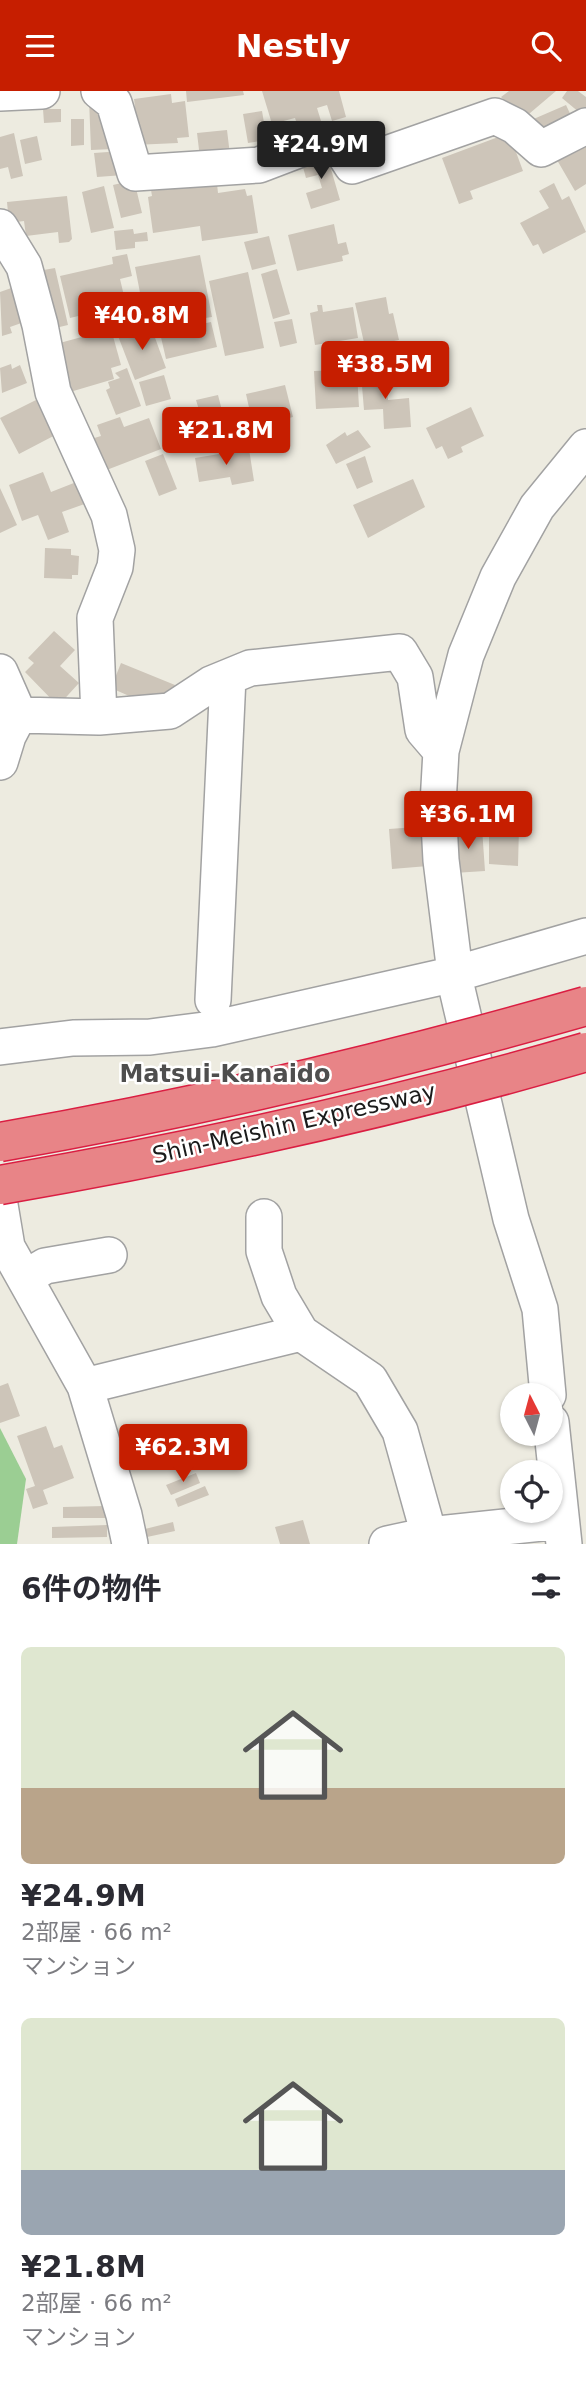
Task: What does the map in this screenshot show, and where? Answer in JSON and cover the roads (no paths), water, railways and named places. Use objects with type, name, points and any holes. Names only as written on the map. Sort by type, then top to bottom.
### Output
[{"type":"highway","name":"Shin-Meishin Expressway","points":[[0,1142],[184,1106],[450,1045],[586,1006]]},
{"type":"highway","name":"Shin-Meishin Expressway","points":[[0,1185],[231,1140],[520,1071],[586,1052]]},
{"type":"street","points":[[0,93],[42,91]]},
{"type":"street","points":[[99,91],[114,103],[135,173],[259,165],[322,141],[335,140],[352,166],[495,116],[515,125],[541,149],[586,127]]},
{"type":"street","points":[[0,227],[23,266],[40,325],[53,392],[109,515],[117,550],[115,567],[95,618],[99,717]]},
{"type":"street","points":[[547,1383],[540,1309],[512,1219],[455,974],[441,860],[438,804],[441,751],[466,655],[498,577],[537,507],[586,447]]},
{"type":"street","points":[[19,715],[99,717],[170,711],[211,684],[250,668],[400,652],[415,677],[424,730],[441,751]]},
{"type":"street","points":[[0,672],[19,715]]},
{"type":"street","points":[[213,1000],[228,677]]},
{"type":"street","points":[[0,762],[19,715]]},
{"type":"street","points":[[0,1047],[73,1038],[150,1037],[212,1029],[455,974],[586,936]]},
{"type":"street","points":[[0,1205],[7,1247],[85,1386],[124,1514],[130,1544]]},
{"type":"street","points":[[264,1217],[264,1251],[279,1296],[301,1333],[370,1380],[400,1431],[429,1535]]},
{"type":"street","points":[[25,1278],[44,1266],[109,1255]]},
{"type":"street","points":[[85,1386],[301,1333]]},
{"type":"street","points":[[387,1544],[429,1535],[563,1533],[554,1446]]},
{"type":"district","name":"Matsui-Kanaido","points":[[225,1074]]}]
